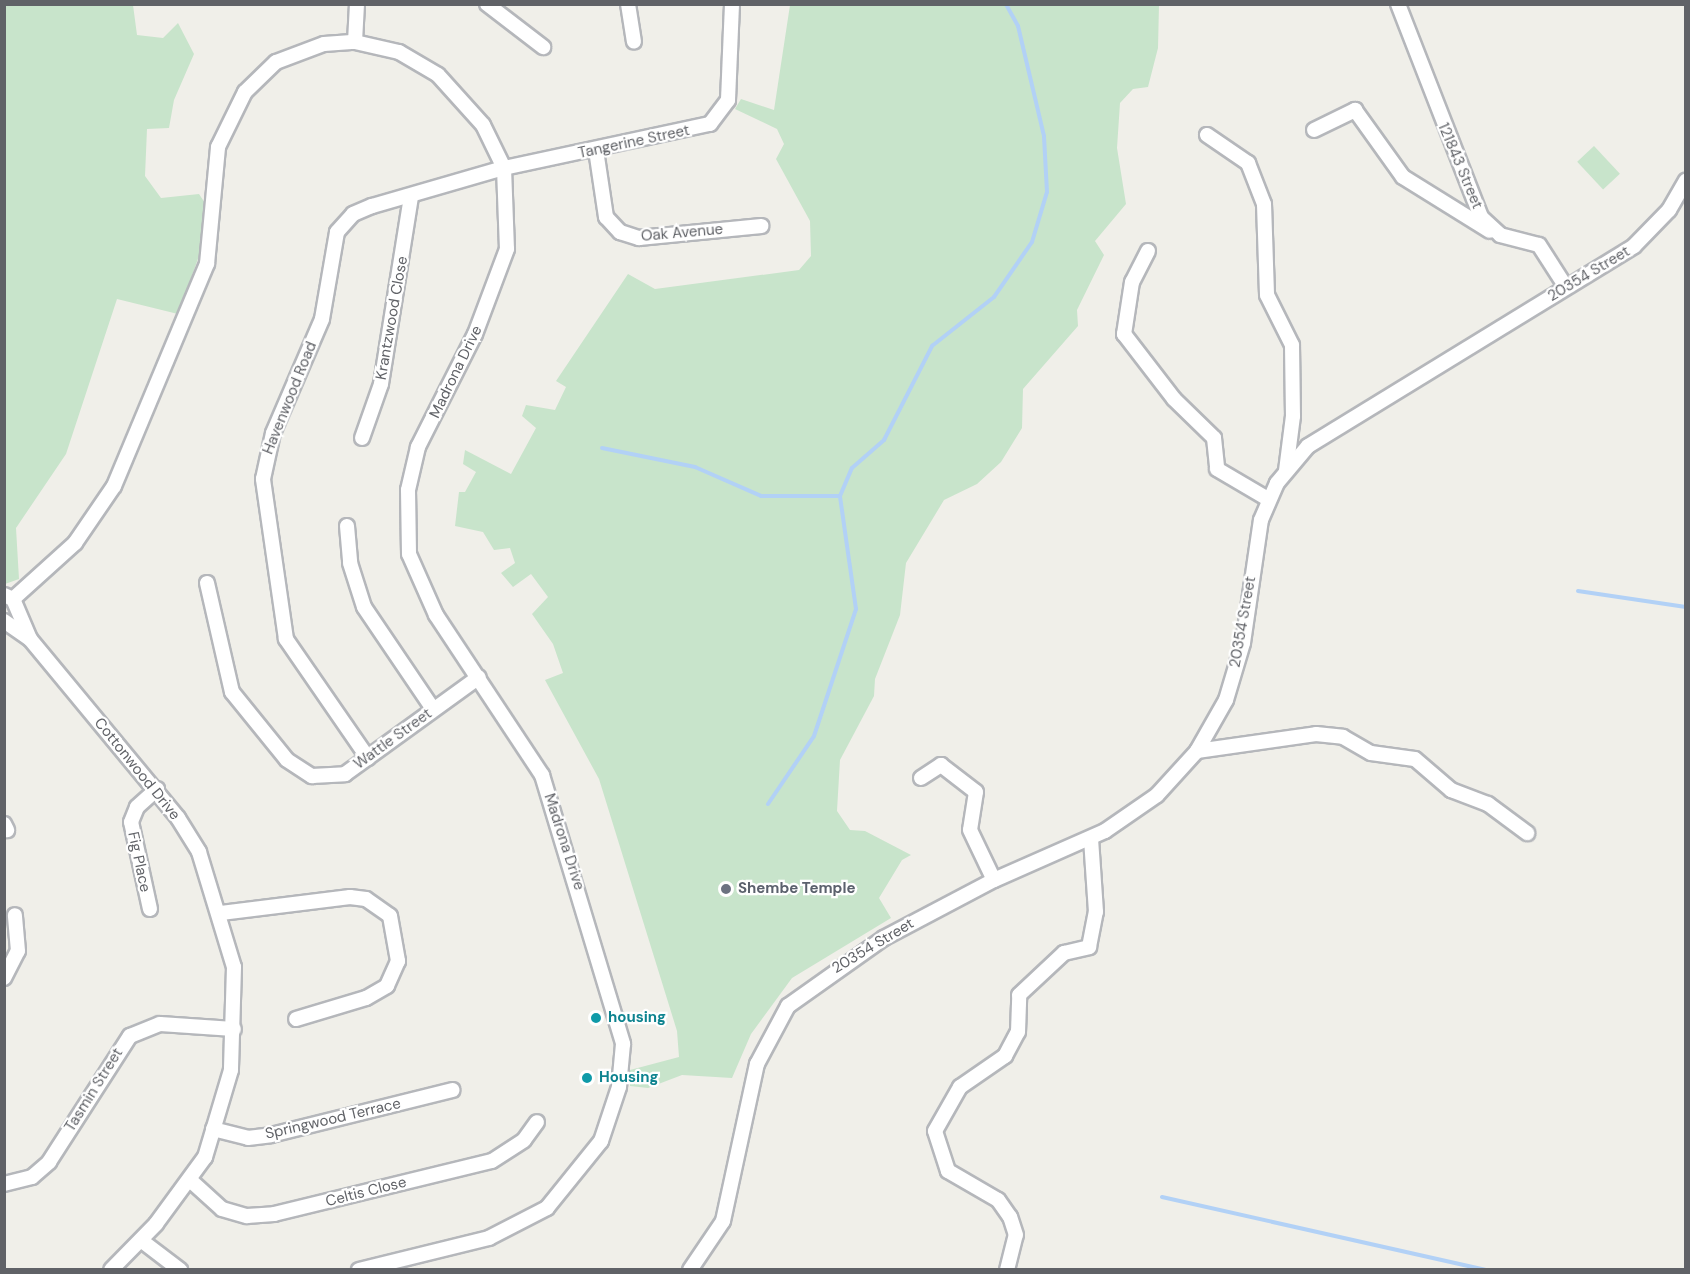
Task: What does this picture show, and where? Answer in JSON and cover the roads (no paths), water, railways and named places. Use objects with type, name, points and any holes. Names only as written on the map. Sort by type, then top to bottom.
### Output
[{"type":"street","points":[[355,42],[357,4]]},
{"type":"street","points":[[487,4],[543,46]]},
{"type":"street","points":[[628,4],[634,42]]},
{"type":"street","name":"Tangerine Street","points":[[504,168],[700,129],[718,117],[731,82],[732,4]]},
{"type":"street","name":"121843 Street","points":[[1398,4],[1424,62],[1448,141],[1481,217],[1495,232]]},
{"type":"street","name":"Madrona Drive","points":[[4,621],[12,601],[75,543],[114,486],[207,264],[218,147],[235,107],[256,79],[287,56],[324,44],[355,42],[399,52],[438,75],[483,124],[504,168],[507,249],[502,271],[418,447],[406,525],[420,586],[542,775],[615,1004],[622,1044],[618,1087],[601,1141],[547,1208],[489,1238],[359,1269]]},
{"type":"street","points":[[1314,130],[1355,110],[1403,177],[1479,227],[1539,245],[1566,287]]},
{"type":"street","points":[[1207,135],[1248,163],[1264,204],[1268,295],[1292,345],[1293,416],[1286,471]]},
{"type":"street","name":"Oak Avenue","points":[[596,150],[606,217],[620,232],[639,238],[761,226]]},
{"type":"street","name":"Havenwood Road","points":[[368,758],[286,639],[265,459],[322,319],[337,232],[353,214],[504,168]]},
{"type":"street","name":"20354 Street","points":[[694,1269],[723,1221],[757,1064],[788,1006],[854,956],[994,880],[1091,838],[1143,806],[1197,751],[1237,665],[1268,499],[1286,471],[1308,446],[1336,426],[1566,287],[1653,229],[1686,180]]},
{"type":"street","name":"Krantzwood Close","points":[[362,438],[381,384],[411,196]]},
{"type":"street","points":[[1148,251],[1132,282],[1124,334],[1174,399],[1214,438],[1217,469],[1268,499]]},
{"type":"street","points":[[347,526],[350,563],[364,606],[433,709]]},
{"type":"street","name":"Wattle Street","points":[[207,583],[232,692],[287,760],[325,777],[345,774],[479,677]]},
{"type":"street","name":"Cottonwood Drive","points":[[12,601],[30,639],[157,789],[199,852],[221,913],[234,967],[231,1071],[213,1129],[190,1180],[142,1241],[111,1269]]},
{"type":"street","name":"Cottonwood Drive","points":[[4,621],[30,639]]},
{"type":"street","points":[[1197,751],[1305,735],[1344,737],[1371,753],[1415,759],[1445,786],[1488,804],[1527,833]]},
{"type":"street","points":[[921,778],[941,765],[976,792],[970,830],[994,880]]},
{"type":"street","name":"Fig Place","points":[[150,909],[131,830],[137,807],[157,789]]},
{"type":"street","points":[[1007,1269],[1016,1235],[1010,1217],[998,1200],[948,1171],[935,1131],[960,1087],[1005,1056],[1018,1032],[1019,995],[1064,953],[1089,947],[1096,912],[1091,838]]},
{"type":"street","points":[[221,913],[350,897],[374,903],[390,916],[398,961],[387,986],[366,999],[296,1019]]},
{"type":"street","points":[[4,978],[18,951],[15,915]]},
{"type":"street","name":"Tasmin Street","points":[[4,1184],[32,1177],[49,1162],[130,1036],[160,1024],[234,1029]]},
{"type":"street","name":"Springwood Terrace","points":[[213,1129],[248,1138],[271,1135],[453,1090]]},
{"type":"street","name":"Celtis Close","points":[[190,1180],[222,1209],[247,1216],[274,1214],[492,1161],[524,1140],[537,1122]]},
{"type":"street","points":[[142,1241],[180,1269]]},
{"type":"waterway","points":[[768,804],[814,736],[856,609],[840,496],[852,468],[884,440],[932,346],[994,297],[1032,242],[1047,192],[1044,136],[1018,26],[1006,4]]},
{"type":"waterway","points":[[602,448],[695,467],[761,496],[840,496]]},
{"type":"waterway","points":[[1578,591],[1686,607]]},
{"type":"waterway","points":[[1162,1197],[1485,1270]]},
{"type":"place","name":"Shembe Temple","points":[[726,889]]},
{"type":"place","name":"housing","points":[[596,1018]]},
{"type":"place","name":"Housing","points":[[587,1078]]}]
